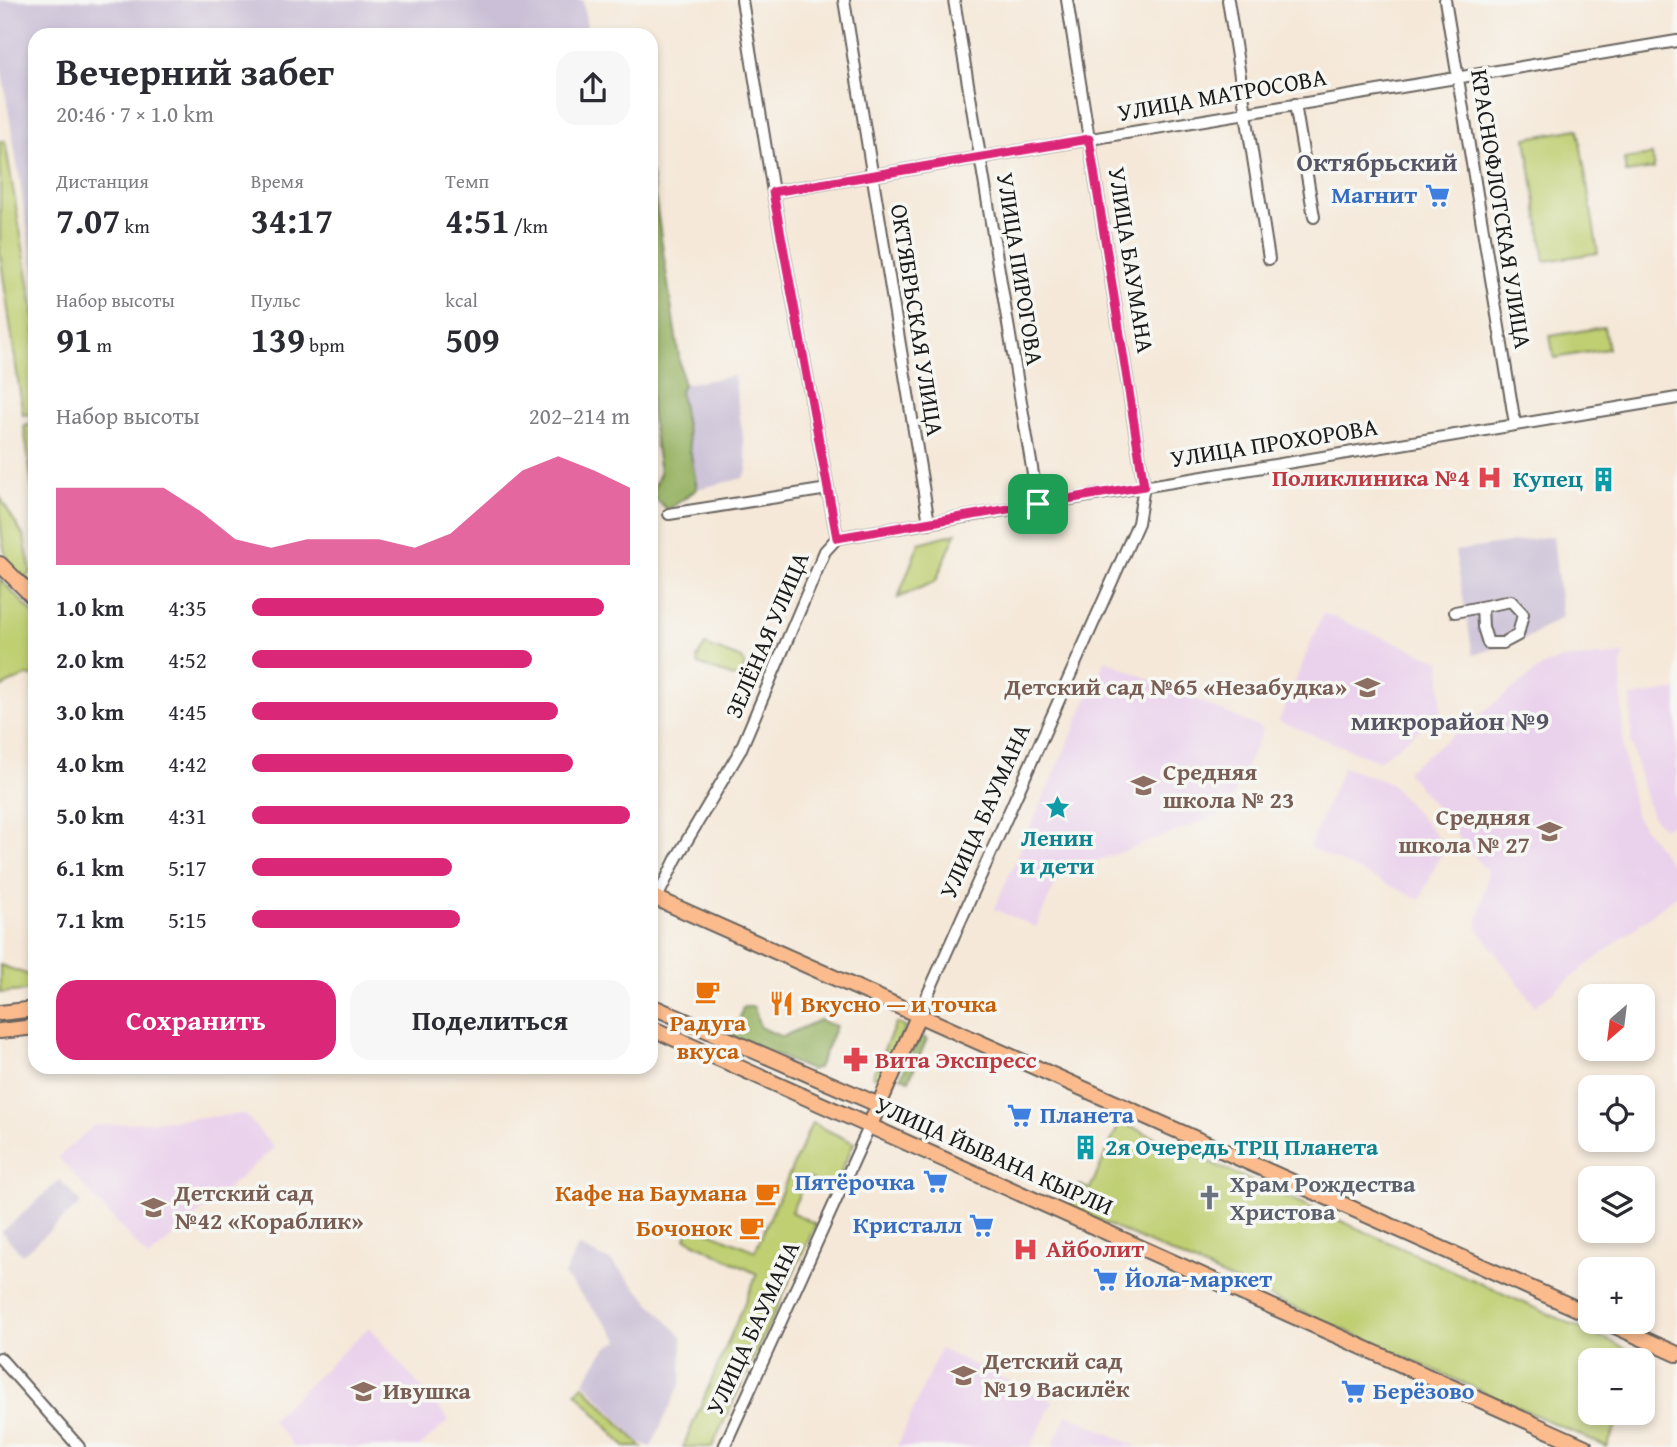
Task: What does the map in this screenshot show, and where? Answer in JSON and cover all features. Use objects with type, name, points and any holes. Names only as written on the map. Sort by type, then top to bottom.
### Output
[{"type":"main road","points":[[0,564],[28,592]]},
{"type":"main road","points":[[658,899],[1578,1309]]},
{"type":"main road","name":"УЛИЦА ЙЫВАНА КЫРЛИ","points":[[658,1009],[879,1105]]},
{"type":"main road","points":[[0,1013],[28,1010]]},
{"type":"main road","name":"УЛИЦА БАУМАНА","points":[[870,1125],[919,1014]]},
{"type":"main road","points":[[0,1031],[28,1028]]},
{"type":"main road","name":"УЛИЦА ЙЫВАНА КЫРЛИ","points":[[658,1031],[1580,1446]]},
{"type":"main road","points":[[713,1056],[722,1037]]},
{"type":"main road","points":[[1633,1334],[1677,1354]]},
{"type":"street","name":"ЗЕЛЁНАЯ УЛИЦА","points":[[658,890],[740,751],[825,551],[837,538],[773,192],[742,0]]},
{"type":"street","name":"ОКТЯБРЬСКАЯ УЛИЦА","points":[[844,0],[929,523]]},
{"type":"street","name":"УЛИЦА ПИРОГОВА","points":[[954,0],[1038,504]]},
{"type":"street","name":"УЛИЦА БАУМАНА","points":[[919,1014],[1138,523],[1144,486],[1067,0]]},
{"type":"street","points":[[1228,0],[1269,260]]},
{"type":"street","name":"КРАСНОФЛОТСКАЯ УЛИЦА","points":[[1445,0],[1515,424]]},
{"type":"street","name":"УЛИЦА МАТРОСОВА","points":[[773,192],[1677,41]]},
{"type":"street","points":[[1295,104],[1314,217]]},
{"type":"street","name":"УЛИЦА ПРОХОРОВА","points":[[837,538],[1677,398]]},
{"type":"street","points":[[669,514],[828,489]]},
{"type":"street","points":[[1455,612],[1511,601],[1523,614],[1518,635],[1503,643],[1488,643],[1483,627],[1482,607]]},
{"type":"street","name":"УЛИЦА БАУМАНА","points":[[724,1447],[870,1125]]},
{"type":"street","points":[[0,1358],[79,1447]]},
{"type":"shaded area","points":[[0,0],[583,0],[587,28],[28,28],[28,232],[0,59]]},
{"type":"shaded area","points":[[734,376],[748,470],[743,478],[697,489],[680,392],[683,384]]},
{"type":"shaded area","points":[[1553,536],[1562,617],[1525,639],[1473,655],[1455,551]]},
{"type":"shaded area","name":"Детский сад №65 «Незабудка»","points":[[1323,613],[1441,661],[1441,714],[1378,761],[1279,721]]},
{"type":"shaded area","name":"Средняя школа № 27","points":[[1625,654],[1621,664],[1623,750],[1636,817],[1677,872],[1677,895],[1535,1006],[1477,927],[1488,873],[1406,771],[1543,666],[1562,659]]},
{"type":"shaded area","name":"Средняя школа № 23","points":[[1105,660],[1263,729],[1226,813],[1059,875],[1036,927],[994,909]]},
{"type":"shaded area","points":[[1677,690],[1677,824],[1662,827],[1651,815],[1631,744],[1631,697]]},
{"type":"shaded area","points":[[1343,767],[1390,783],[1445,845],[1420,900],[1309,847]]},
{"type":"shaded area","name":"Детский сад №42 «Кораблик»","points":[[245,1114],[274,1148],[148,1258],[58,1157],[93,1126]]},
{"type":"shaded area","points":[[60,1180],[81,1203],[22,1255],[2,1232]]},
{"type":"shaded area","points":[[578,1246],[612,1262],[682,1337],[681,1383],[651,1447],[639,1442],[584,1381],[606,1348],[620,1340],[564,1275]]},
{"type":"shaded area","name":"Ивушка","points":[[369,1327],[449,1420],[420,1447],[295,1447],[271,1420]]},
{"type":"shaded area","name":"Детский сад №19 Василёк","points":[[940,1349],[1053,1401],[1031,1447],[897,1447]]},
{"type":"shaded area","points":[[1067,1414],[1138,1447],[1052,1447]]},
{"type":"green space","points":[[1578,129],[1598,253],[1545,261],[1526,138]]},
{"type":"green space","points":[[0,141],[5,141],[28,277],[28,414],[23,415],[0,254]]},
{"type":"green space","points":[[1652,155],[1654,169],[1626,173],[1624,159]]},
{"type":"green space","points":[[658,218],[683,384],[680,392],[697,489],[668,510],[658,501]]},
{"type":"green space","points":[[1604,327],[1608,349],[1554,358],[1550,336]]},
{"type":"green space","points":[[28,425],[28,455],[24,426]]},
{"type":"green space","points":[[0,497],[24,537],[28,557],[28,576],[25,579],[11,566],[1,532]]},
{"type":"green space","points":[[956,533],[936,581],[898,598],[919,543]]},
{"type":"green space","points":[[0,579],[28,608],[28,676],[0,688]]},
{"type":"green space","points":[[705,645],[742,659],[745,665],[742,674],[736,678],[698,664],[697,658]]},
{"type":"green space","points":[[0,965],[28,975],[28,991],[0,993]]},
{"type":"green space","points":[[743,1007],[754,1007],[760,1027],[782,1037],[819,1020],[836,1026],[818,1068],[810,1070],[727,1034],[722,1027],[724,1022],[739,1021]]},
{"type":"green space","points":[[896,1023],[905,1027],[881,1080],[872,1076]]},
{"type":"green space","points":[[920,1036],[927,1039],[909,1080],[901,1077]]},
{"type":"green space","points":[[1120,1122],[1578,1327],[1578,1334],[1593,1334],[1625,1348],[1578,1348],[1578,1425],[1616,1425],[1607,1447],[1070,1208],[1080,1185],[1090,1189]]},
{"type":"green space","points":[[812,1123],[854,1143],[833,1189],[807,1178],[791,1212],[816,1224],[712,1447],[683,1447],[757,1274],[685,1238],[691,1224],[755,1251]]},
{"type":"green space","points":[[583,1385],[642,1447],[625,1447],[576,1392]]},
{"type":"place","name":"Магнит","points":[[1437,195]]},
{"type":"place","name":"Поликлиника №4","points":[[1490,478]]},
{"type":"place","name":"Купец","points":[[1603,479]]},
{"type":"place","name":"Детский сад №65 «Незабудка»","points":[[1367,687]]},
{"type":"place","name":"Средняя школа № 23","points":[[1143,786]]},
{"type":"place","name":"Ленин и дети","points":[[1057,807]]},
{"type":"place","name":"Средняя школа № 27","points":[[1550,831]]},
{"type":"place","name":"Радуга вкуса","points":[[708,992]]},
{"type":"place","name":"Вкусно — и точка","points":[[781,1004]]},
{"type":"place","name":"Вита Экспресс","points":[[855,1060]]},
{"type":"place","name":"Планета","points":[[1020,1115]]},
{"type":"place","name":"2я Очередь ТРЦ Планета","points":[[1085,1147]]},
{"type":"place","name":"Пятёрочка","points":[[935,1182]]},
{"type":"place","name":"Кафе на Баумана","points":[[767,1193]]},
{"type":"place","name":"Храм Рождества Христова","points":[[1210,1198]]},
{"type":"place","name":"Детский сад №42 «Кораблик»","points":[[154,1207]]},
{"type":"place","name":"Кристалл","points":[[982,1225]]},
{"type":"place","name":"Бочонок","points":[[752,1228]]},
{"type":"place","name":"Айболит","points":[[1026,1249]]},
{"type":"place","name":"Йола-маркет","points":[[1105,1279]]},
{"type":"place","name":"Детский сад №19 Василёк","points":[[963,1375]]},
{"type":"place","name":"Ивушка","points":[[363,1391]]},
{"type":"place","name":"Берёзово","points":[[1353,1391]]},
{"type":"district","name":"Октябрьский","points":[[1377,162]]},
{"type":"district","name":"микрорайон №9","points":[[1450,721]]},
{"type":"route","points":[[1089,139],[1144,486],[1038,504],[837,538],[773,192],[1089,139]]}]
